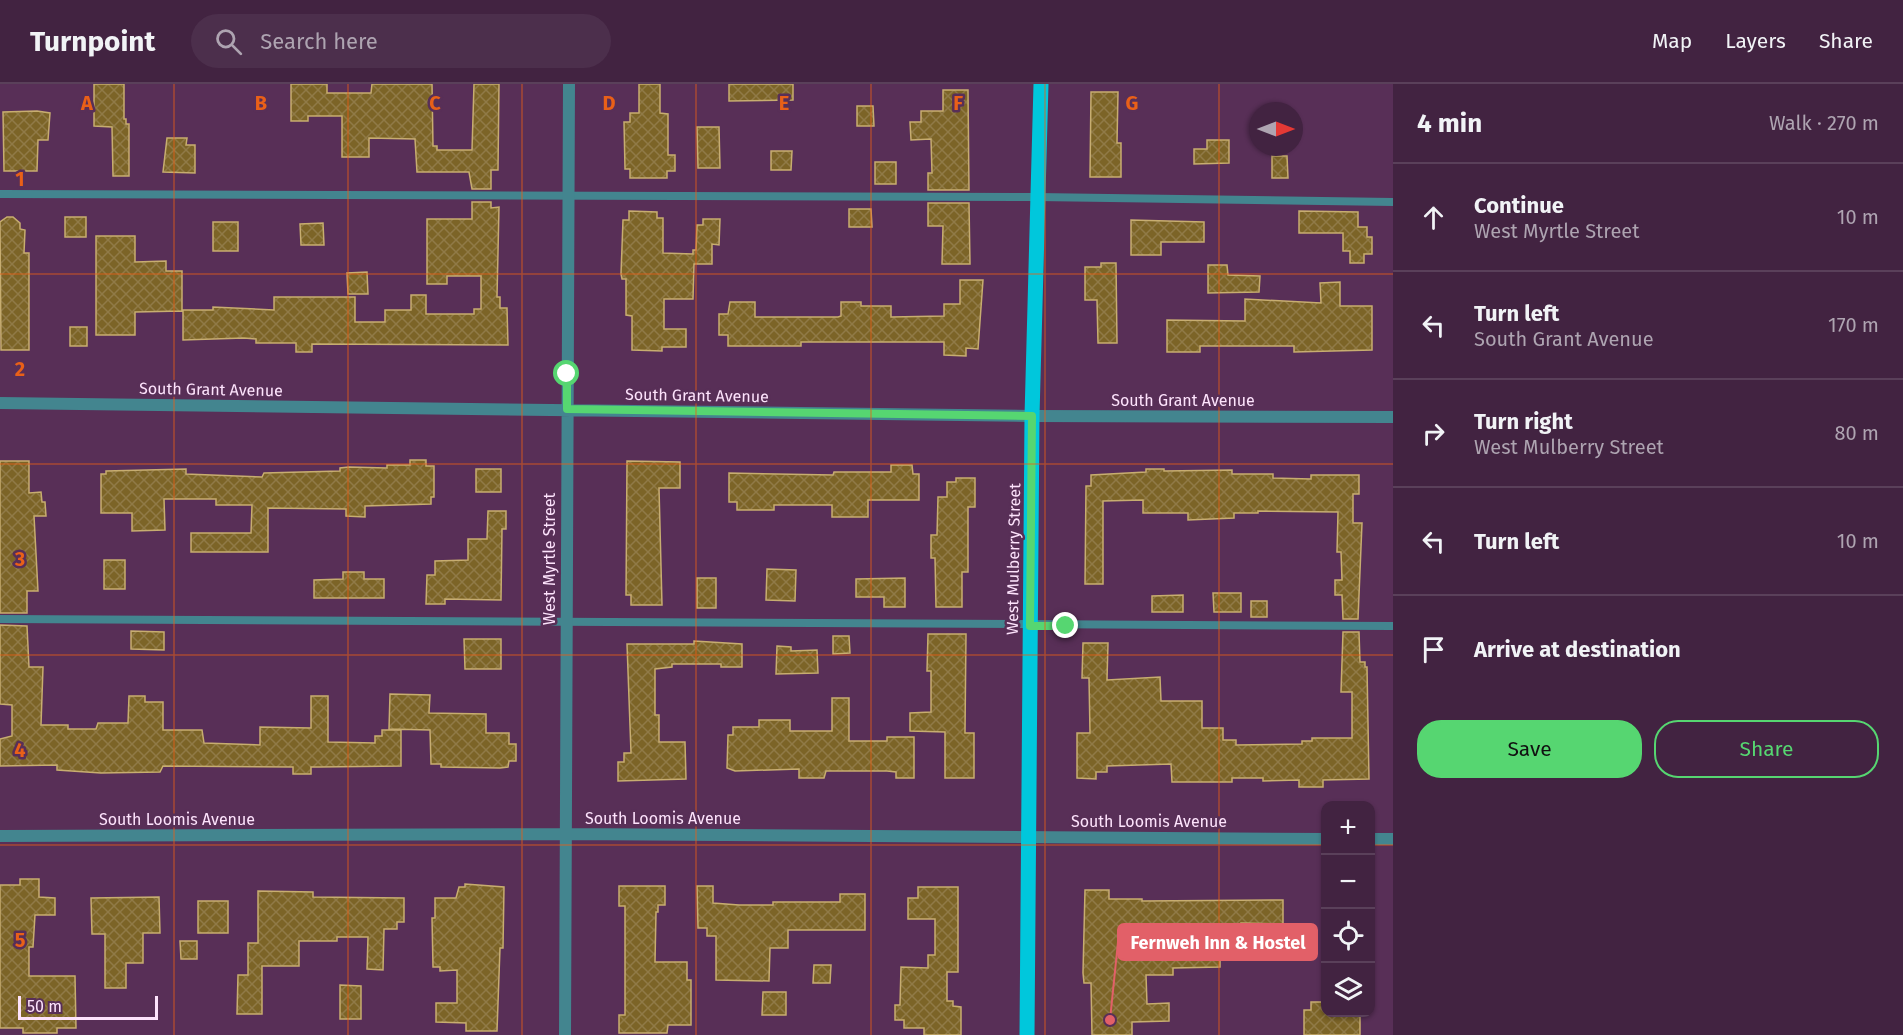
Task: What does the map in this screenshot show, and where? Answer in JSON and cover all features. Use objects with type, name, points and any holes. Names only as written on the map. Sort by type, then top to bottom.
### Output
[{"type":"main road","name":"West Mulberry Street","points":[[1027,1035],[1032,416],[1041,84]]},
{"type":"street","name":"West Myrtle Street","points":[[565,1035],[569,84]]},
{"type":"street","name":"South Grant Avenue","points":[[0,404],[1032,416],[1393,417]]},
{"type":"street","name":"South Loomis Avenue","points":[[0,836],[566,834],[1321,839]]},
{"type":"street","points":[[1375,839],[1393,839]]},
{"type":"lane","points":[[0,194],[1037,197],[1393,202]]},
{"type":"lane","points":[[0,620],[1393,626]]},
{"type":"building","points":[[94,84],[124,84],[124,119],[126,119],[126,124],[129,124],[129,176],[113,176],[112,127],[94,126]]},
{"type":"building","points":[[291,84],[327,84],[327,93],[371,93],[372,84],[432,84],[433,146],[437,146],[437,150],[472,150],[474,84],[499,84],[498,170],[491,170],[491,189],[472,189],[469,172],[417,172],[415,139],[369,138],[369,157],[342,157],[342,116],[308,116],[308,121],[291,121]]},
{"type":"building","points":[[639,84],[660,84],[660,113],[668,114],[668,155],[675,155],[675,171],[667,171],[667,178],[630,178],[630,169],[625,169],[624,122],[630,122],[630,113],[639,113]]},
{"type":"building","points":[[729,84],[793,84],[793,100],[729,101]]},
{"type":"building","points":[[943,90],[968,90],[969,190],[928,190],[928,173],[932,173],[931,139],[911,140],[910,122],[921,122],[921,111],[943,111]]},
{"type":"building","points":[[1091,92],[1118,92],[1117,143],[1121,143],[1121,177],[1090,177]]},
{"type":"building","points":[[857,106],[873,106],[874,126],[857,126]]},
{"type":"building","points":[[3,112],[50,113],[48,140],[38,140],[37,171],[4,171]]},
{"type":"building","points":[[697,127],[719,127],[720,168],[698,168]]},
{"type":"building","points":[[167,138],[187,138],[186,145],[195,145],[195,173],[163,172]]},
{"type":"building","points":[[1207,140],[1229,140],[1229,163],[1194,164],[1194,149],[1207,149]]},
{"type":"building","points":[[771,151],[792,151],[791,170],[771,170]]},
{"type":"building","points":[[1272,156],[1287,156],[1288,178],[1272,178]]},
{"type":"building","points":[[875,162],[896,162],[896,184],[875,184]]},
{"type":"building","points":[[472,202],[491,202],[491,208],[499,207],[497,297],[500,297],[500,308],[507,308],[508,345],[312,344],[312,352],[296,352],[296,343],[256,343],[256,339],[244,338],[183,340],[183,310],[213,310],[213,307],[274,310],[274,297],[355,297],[355,322],[385,322],[385,310],[411,310],[411,295],[426,295],[426,314],[474,314],[474,309],[481,309],[481,276],[447,276],[447,284],[427,284],[427,219],[472,219]]},
{"type":"building","points":[[928,203],[969,203],[970,264],[942,264],[943,226],[928,226]]},
{"type":"building","points":[[849,209],[871,209],[872,227],[849,227]]},
{"type":"building","points":[[629,211],[657,212],[657,218],[663,218],[663,253],[693,254],[693,250],[696,250],[697,225],[703,225],[703,219],[720,219],[719,245],[712,244],[712,264],[694,264],[693,299],[664,299],[664,329],[686,329],[686,347],[662,347],[662,351],[632,350],[632,316],[626,315],[626,279],[622,279],[621,274],[623,220],[629,220]]},
{"type":"building","points":[[1299,211],[1358,212],[1358,227],[1367,227],[1367,237],[1372,237],[1372,254],[1364,254],[1364,263],[1350,263],[1350,251],[1343,251],[1343,233],[1299,233]]},
{"type":"building","points":[[7,217],[13,217],[20,223],[20,229],[25,230],[24,253],[29,253],[29,350],[1,350],[0,222]]},
{"type":"building","points":[[65,217],[86,217],[86,237],[65,237]]},
{"type":"building","points":[[1131,220],[1204,222],[1204,242],[1161,242],[1161,255],[1131,255]]},
{"type":"building","points":[[213,222],[238,222],[238,251],[213,251]]},
{"type":"building","points":[[323,223],[324,245],[301,245],[300,224]]},
{"type":"building","points":[[96,236],[135,236],[135,262],[166,261],[166,271],[182,271],[182,311],[135,312],[135,335],[96,335]]},
{"type":"building","points":[[1101,263],[1116,263],[1117,343],[1098,343],[1097,300],[1085,300],[1085,267],[1101,267]]},
{"type":"building","points":[[1208,265],[1227,265],[1228,275],[1260,276],[1259,292],[1208,293]]},
{"type":"building","points":[[367,272],[368,294],[348,294],[347,273]]},
{"type":"building","points":[[960,280],[983,280],[978,349],[966,348],[966,356],[944,355],[944,342],[801,342],[801,346],[728,346],[728,335],[719,335],[719,314],[728,314],[730,302],[755,302],[755,317],[838,317],[841,316],[841,302],[861,302],[861,306],[891,306],[891,317],[944,316],[944,304],[960,304]]},
{"type":"building","points":[[1340,282],[1340,306],[1372,306],[1372,350],[1294,352],[1294,346],[1200,346],[1200,352],[1167,352],[1167,320],[1245,321],[1245,299],[1321,303],[1320,283]]},
{"type":"building","points":[[70,327],[87,327],[87,346],[70,346]]},
{"type":"building","points":[[410,460],[426,460],[426,466],[434,466],[434,497],[431,497],[431,504],[365,506],[365,517],[346,516],[346,509],[268,508],[268,552],[191,552],[191,533],[251,533],[252,505],[216,505],[216,499],[164,499],[165,530],[132,531],[132,513],[101,513],[101,474],[106,474],[106,471],[186,469],[186,474],[262,477],[264,473],[340,471],[340,468],[349,467],[387,468],[387,465],[410,465]]},
{"type":"building","points":[[0,461],[29,461],[29,493],[41,492],[42,502],[45,502],[46,516],[34,516],[38,591],[27,591],[27,613],[0,613]]},
{"type":"building","points":[[627,461],[680,462],[680,488],[659,488],[662,605],[631,605],[631,595],[626,595]]},
{"type":"building","points":[[891,465],[912,465],[913,474],[919,474],[919,500],[868,500],[868,517],[832,517],[832,505],[774,505],[774,510],[737,510],[737,502],[729,502],[729,473],[833,475],[834,472],[891,472]]},
{"type":"building","points":[[476,469],[501,469],[501,492],[476,492]]},
{"type":"building","points":[[1146,469],[1232,470],[1232,474],[1273,474],[1273,478],[1311,479],[1311,475],[1359,475],[1359,494],[1353,494],[1353,523],[1362,523],[1358,619],[1343,619],[1342,595],[1335,595],[1335,580],[1342,580],[1341,552],[1337,552],[1338,512],[1258,511],[1258,513],[1234,513],[1234,518],[1188,520],[1188,513],[1143,513],[1143,500],[1103,501],[1103,584],[1085,584],[1086,486],[1091,486],[1091,475],[1146,472]]},
{"type":"building","points":[[956,478],[975,478],[975,507],[968,507],[968,572],[962,572],[962,607],[936,607],[935,558],[931,558],[931,535],[937,535],[938,497],[947,497],[947,482],[956,482]]},
{"type":"building","points":[[488,511],[506,511],[506,529],[502,529],[501,600],[445,599],[445,604],[426,604],[427,575],[435,575],[435,561],[468,560],[468,539],[487,539]]},
{"type":"building","points":[[104,560],[125,560],[125,589],[104,589]]},
{"type":"building","points":[[767,569],[796,570],[795,601],[766,600]]},
{"type":"building","points":[[343,572],[364,572],[364,579],[384,579],[384,598],[314,598],[314,580],[343,579]]},
{"type":"building","points":[[697,578],[716,578],[716,608],[697,608]]},
{"type":"building","points":[[905,578],[905,607],[884,607],[884,597],[856,597],[856,579]]},
{"type":"building","points":[[1213,593],[1241,593],[1241,612],[1214,612]]},
{"type":"building","points":[[1183,595],[1183,612],[1152,612],[1152,596]]},
{"type":"building","points":[[1251,601],[1267,601],[1267,617],[1251,617]]},
{"type":"building","points":[[0,625],[27,626],[29,667],[43,667],[41,725],[68,725],[68,729],[96,729],[98,723],[128,723],[129,696],[145,696],[145,702],[163,702],[163,730],[202,730],[204,743],[260,745],[260,727],[311,728],[311,696],[328,696],[328,742],[375,743],[375,736],[382,736],[382,730],[401,730],[401,766],[311,767],[311,774],[293,774],[293,767],[163,766],[160,772],[101,773],[57,770],[57,765],[0,766],[0,739],[12,736],[12,705],[0,704]]},
{"type":"building","points":[[131,631],[164,632],[164,650],[131,649]]},
{"type":"building","points":[[1343,632],[1359,632],[1360,662],[1365,662],[1365,667],[1367,667],[1369,779],[1323,780],[1323,787],[1299,787],[1299,780],[1263,781],[1263,778],[1232,778],[1232,782],[1172,782],[1171,764],[1107,766],[1107,772],[1096,772],[1096,779],[1077,778],[1077,733],[1090,733],[1089,678],[1082,678],[1083,643],[1108,643],[1107,680],[1160,677],[1161,701],[1202,701],[1202,728],[1223,728],[1223,740],[1236,740],[1236,745],[1302,744],[1302,741],[1312,741],[1312,738],[1352,738],[1352,692],[1341,692]]},
{"type":"building","points":[[928,634],[966,634],[965,733],[974,733],[974,778],[945,778],[945,732],[910,731],[910,713],[931,712],[931,671],[927,671]]},
{"type":"building","points":[[833,636],[849,636],[850,653],[833,654]]},
{"type":"building","points":[[464,639],[501,639],[501,669],[465,669]]},
{"type":"building","points":[[694,641],[742,644],[742,667],[721,667],[721,664],[672,664],[672,667],[655,669],[655,715],[659,715],[659,742],[685,742],[686,779],[618,781],[618,762],[624,762],[624,753],[631,753],[627,644],[694,644]]},
{"type":"building","points":[[777,646],[791,647],[791,651],[817,650],[818,673],[776,674]]},
{"type":"building","points":[[390,694],[430,695],[429,713],[486,714],[486,733],[509,733],[509,744],[516,744],[516,761],[509,761],[508,767],[500,768],[441,767],[441,764],[431,764],[430,730],[389,729]]},
{"type":"building","points":[[832,698],[849,698],[849,741],[887,741],[887,737],[914,737],[914,778],[896,778],[896,772],[887,771],[826,771],[824,778],[799,778],[799,769],[735,771],[727,768],[728,735],[733,735],[733,727],[759,727],[759,720],[790,720],[790,731],[832,731]]},
{"type":"building","points":[[20,879],[39,879],[39,897],[55,898],[55,915],[35,915],[33,947],[29,947],[29,976],[75,976],[76,1028],[57,1028],[57,1033],[23,1033],[23,1028],[0,1028],[0,885],[20,885]]},
{"type":"building","points":[[465,884],[504,887],[503,948],[500,948],[497,1031],[466,1031],[466,1023],[436,1022],[436,1003],[457,1003],[457,970],[440,971],[440,967],[433,967],[432,918],[435,918],[435,898],[456,898],[459,887],[465,887]]},
{"type":"building","points":[[619,886],[665,886],[665,905],[658,905],[658,912],[656,912],[655,962],[687,962],[687,980],[691,980],[691,1025],[668,1025],[667,1033],[619,1033],[619,1015],[625,1015],[625,906],[619,906]]},
{"type":"building","points":[[697,886],[713,886],[713,903],[739,905],[773,905],[773,902],[840,902],[840,894],[865,894],[865,930],[788,930],[788,948],[770,948],[769,981],[716,980],[716,936],[707,936],[707,928],[698,928]]},
{"type":"building","points":[[918,887],[958,887],[958,972],[947,972],[947,1001],[953,1001],[953,1006],[961,1007],[961,1035],[924,1035],[924,1028],[904,1028],[904,1020],[895,1020],[895,1005],[900,1005],[901,967],[928,968],[928,955],[935,955],[935,919],[908,919],[908,898],[918,898]]},
{"type":"building","points":[[1085,890],[1109,890],[1109,899],[1142,899],[1142,901],[1283,900],[1283,924],[1241,923],[1241,927],[1220,927],[1220,967],[1173,968],[1173,975],[1146,975],[1147,1004],[1169,1003],[1169,1021],[1132,1022],[1132,1035],[1092,1035],[1091,983],[1084,983],[1083,973]]},
{"type":"building","points":[[258,891],[313,892],[313,897],[404,898],[404,922],[397,922],[397,929],[384,929],[383,970],[367,969],[368,937],[337,937],[337,941],[299,941],[299,966],[262,966],[262,1014],[237,1014],[238,975],[248,975],[248,943],[258,943]]},
{"type":"building","points":[[159,897],[160,933],[143,933],[143,963],[126,963],[126,988],[105,988],[105,934],[92,934],[91,898]]},
{"type":"building","points":[[198,901],[228,901],[228,933],[198,933]]},
{"type":"building","points":[[180,941],[197,941],[197,959],[181,959]]},
{"type":"building","points":[[814,965],[831,965],[830,983],[813,983]]},
{"type":"building","points":[[340,985],[361,986],[361,1019],[340,1019]]},
{"type":"building","points":[[763,992],[786,992],[786,1015],[762,1015]]},
{"type":"building","points":[[1311,1002],[1321,1002],[1321,1017],[1360,1017],[1360,1035],[1304,1035],[1304,1010],[1311,1010]]},
{"type":"place","name":"Fernweh Inn & Hostel","points":[[1110,1020]]},
{"type":"route","points":[[567,374],[567,409],[1032,416],[1030,626],[1066,626]]}]
